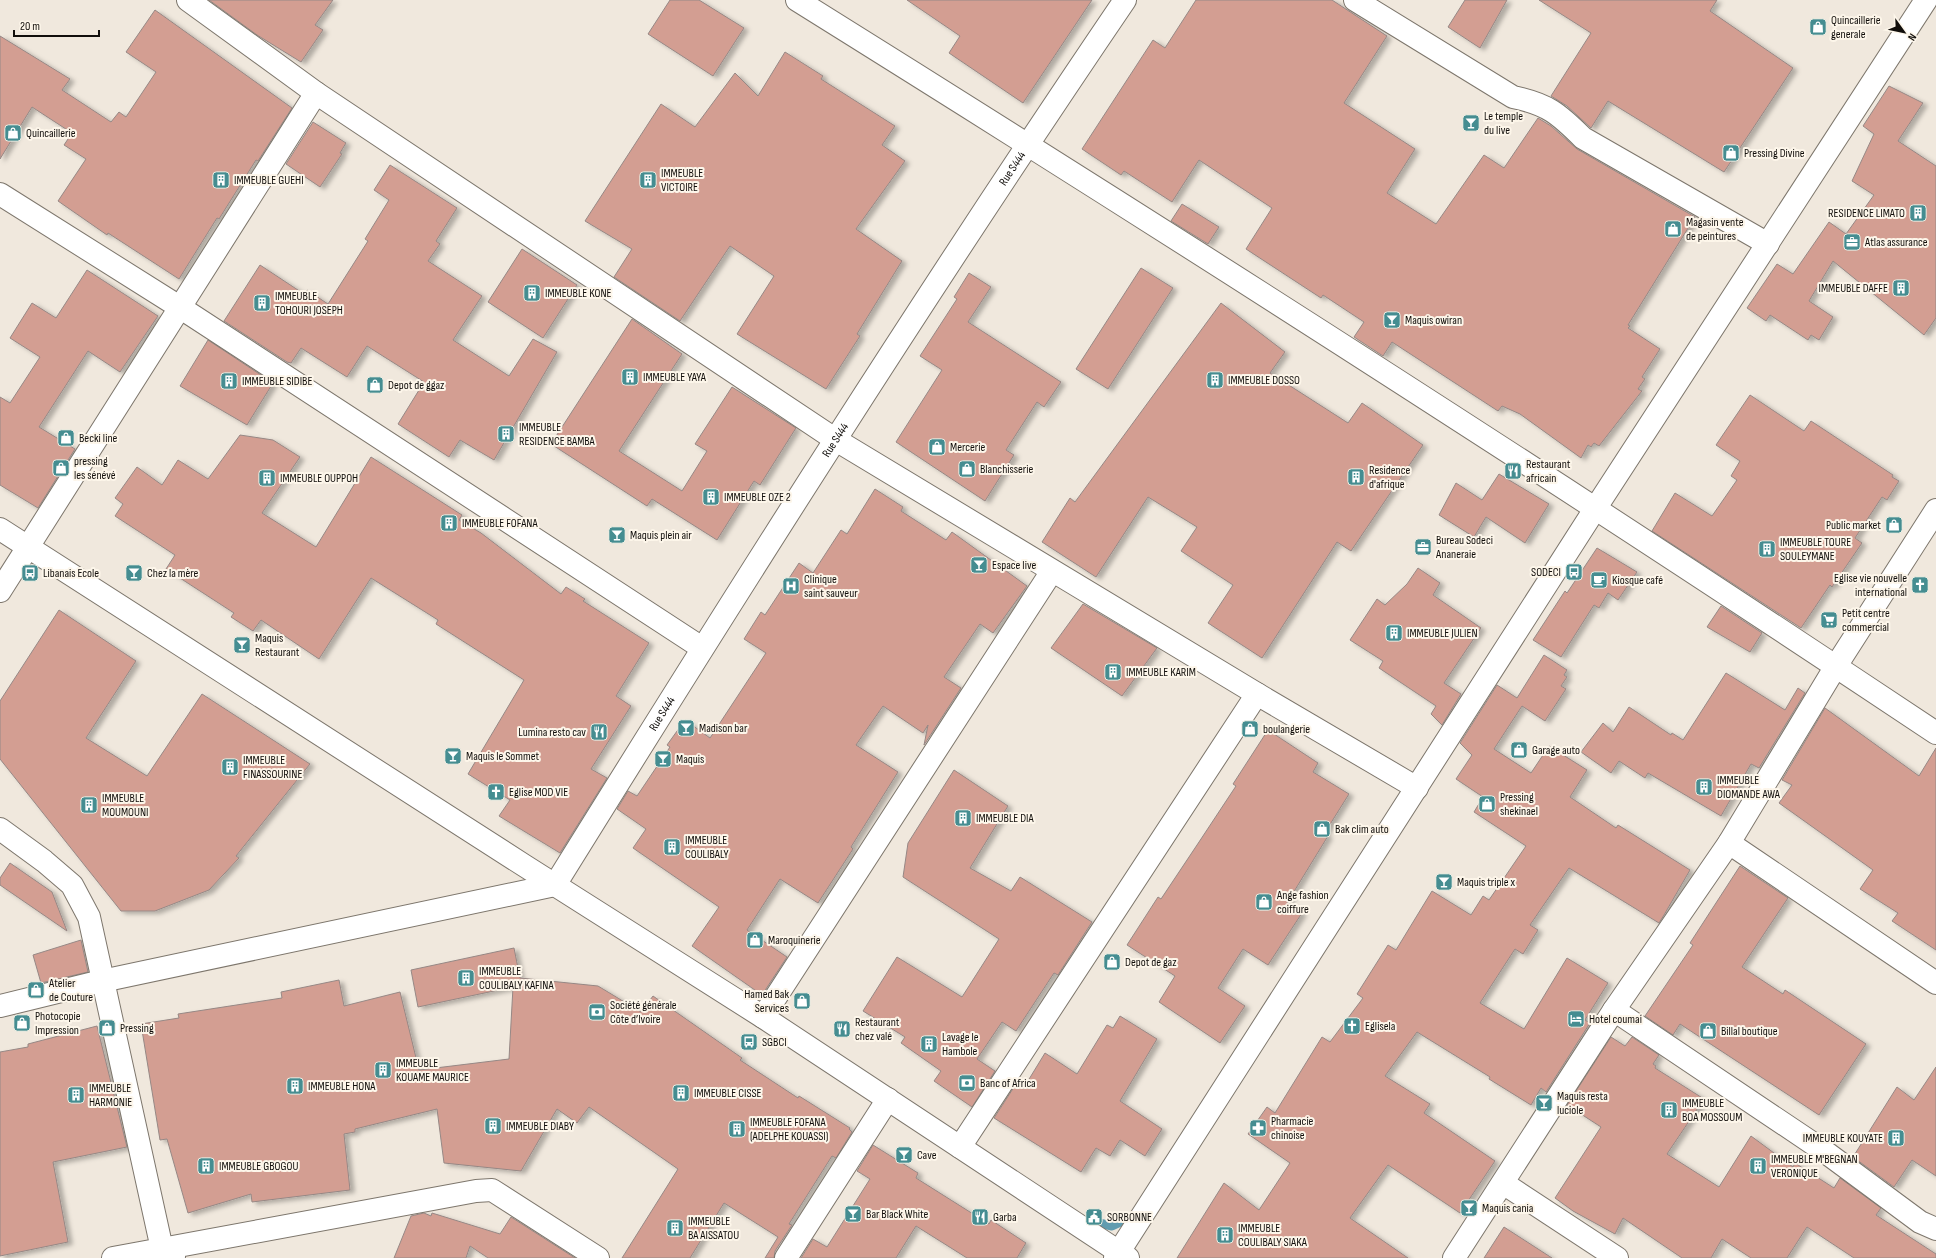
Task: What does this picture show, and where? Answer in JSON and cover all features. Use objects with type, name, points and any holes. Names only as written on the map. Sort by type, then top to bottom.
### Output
[{"type":"street","points":[[188,0],[316,93],[836,440],[1257,694],[1418,788]]},
{"type":"street","points":[[797,0],[1027,144],[1595,509],[1936,733]]},
{"type":"street","name":"Rue S444","points":[[555,885],[702,648],[1027,144],[1125,0]]},
{"type":"street","points":[[1355,0],[1513,97],[1541,104],[1562,116],[1582,138],[1768,244]]},
{"type":"street","points":[[0,529],[763,1017],[960,1147],[1121,1256],[1595,509],[1926,0]]},
{"type":"street","points":[[0,591],[181,308],[316,93]]},
{"type":"street","points":[[0,194],[181,308],[702,648]]},
{"type":"street","points":[[1454,1258],[1614,1010],[1729,843],[1836,666],[1936,510]]},
{"type":"street","points":[[763,1017],[1052,571]]},
{"type":"street","points":[[960,1147],[1257,694]]},
{"type":"street","points":[[0,829],[44,861],[72,885],[89,916],[102,981],[169,1253]]},
{"type":"street","points":[[1729,843],[1936,983]]},
{"type":"street","points":[[0,1006],[102,981],[555,885]]},
{"type":"street","points":[[1614,1010],[1824,1151],[1920,1222],[1936,1229]]},
{"type":"street","points":[[786,1258],[888,1099]]},
{"type":"street","points":[[1503,1183],[1617,1258]]},
{"type":"street","points":[[113,1258],[169,1253],[476,1190],[492,1190],[598,1258]]},
{"type":"building","points":[[209,0],[333,0],[315,25],[323,30],[301,62],[257,35]]},
{"type":"building","points":[[670,0],[699,0],[744,28],[713,76],[648,34]]},
{"type":"building","points":[[907,0],[1092,0],[1023,103],[949,53],[960,36]]},
{"type":"building","points":[[1196,0],[1332,0],[1387,36],[1344,103],[1415,149],[1387,193],[1436,224],[1484,155],[1504,168],[1538,118],[1551,126],[1577,149],[1695,217],[1628,325],[1630,326],[1628,328],[1660,349],[1642,377],[1645,379],[1638,389],[1642,391],[1599,446],[1594,443],[1591,447],[1588,445],[1581,458],[1520,414],[1502,406],[1498,411],[1392,342],[1383,356],[1354,337],[1364,322],[1323,295],[1321,298],[1246,249],[1272,208],[1199,160],[1172,202],[1124,171],[1121,175],[1082,149],[1153,40],[1165,48]]},
{"type":"building","points":[[1465,0],[1507,0],[1480,48],[1448,27]]},
{"type":"building","points":[[1539,0],[1717,0],[1710,11],[1793,68],[1724,172],[1608,101],[1591,128],[1567,106],[1551,96],[1591,33]]},
{"type":"building","points":[[155,10],[292,108],[258,161],[256,160],[219,219],[217,218],[179,279],[108,233],[107,235],[58,201],[86,159],[64,145],[72,133],[32,107],[0,159],[0,36],[70,79],[62,90],[111,122],[119,112],[126,117],[156,72],[126,52]]},
{"type":"building","points":[[785,52],[823,76],[821,79],[895,126],[882,145],[905,161],[856,229],[902,261],[857,334],[860,336],[826,389],[737,334],[774,276],[730,246],[680,321],[614,277],[632,249],[585,221],[661,104],[695,127],[735,73],[758,96]]},
{"type":"building","points":[[1889,86],[1923,103],[1898,141],[1936,166],[1936,318],[1924,335],[1833,261],[1809,301],[1833,317],[1819,340],[1811,335],[1808,340],[1770,315],[1766,321],[1747,308],[1777,264],[1793,274],[1829,222],[1846,234],[1874,195],[1852,181],[1874,134],[1863,126]]},
{"type":"building","points":[[313,122],[346,143],[340,153],[342,154],[320,187],[286,164]]},
{"type":"building","points":[[390,165],[457,208],[436,241],[440,244],[428,261],[482,296],[453,340],[509,376],[533,339],[557,352],[494,460],[460,440],[449,457],[398,424],[424,382],[367,346],[347,377],[301,348],[291,363],[287,362],[224,321],[260,265],[304,294],[307,290],[328,304],[368,241],[365,239],[389,200],[374,190]]},
{"type":"building","points":[[1182,204],[1219,227],[1208,244],[1171,221]]},
{"type":"building","name":"IMMEUBLE KONE","points":[[522,249],[577,285],[543,338],[488,302]]},
{"type":"building","points":[[1141,268],[1173,288],[1108,389],[1076,369]]},
{"type":"building","points":[[87,270],[158,316],[120,372],[88,351],[39,427],[75,449],[38,508],[0,485],[0,397],[10,403],[40,357],[10,338],[32,303],[56,318]]},
{"type":"building","points":[[969,273],[991,287],[968,322],[1061,382],[1044,407],[1037,402],[1006,450],[1014,455],[985,501],[896,442],[942,370],[920,356],[957,299],[954,297]]},
{"type":"building","points":[[1221,303],[1285,352],[1270,373],[1348,423],[1362,403],[1423,445],[1351,551],[1337,542],[1262,658],[1208,623],[1233,585],[1181,551],[1197,527],[1148,497],[1096,577],[1042,542],[1070,498],[1075,502]]},
{"type":"building","points":[[632,319],[682,354],[619,451],[682,491],[707,451],[695,444],[732,387],[796,428],[760,485],[754,481],[717,540],[652,499],[647,506],[551,444]]},
{"type":"building","name":"IMMEUBLE SIDIBE","points":[[208,340],[273,383],[247,425],[180,386]]},
{"type":"building","points":[[1750,395],[1804,431],[1811,421],[1893,475],[1892,477],[1899,481],[1887,500],[1882,497],[1855,538],[1862,543],[1832,587],[1830,585],[1801,628],[1652,531],[1675,493],[1712,516],[1737,480],[1731,476],[1740,461],[1716,445]]},
{"type":"building","points":[[240,435],[273,440],[300,457],[262,513],[316,547],[371,457],[462,515],[459,520],[481,533],[561,594],[566,587],[585,599],[583,601],[649,643],[616,696],[631,706],[591,769],[607,778],[560,853],[499,816],[510,800],[468,774],[524,680],[436,624],[438,620],[371,578],[319,659],[261,620],[253,631],[231,617],[234,613],[166,569],[175,555],[115,516],[123,504],[115,498],[137,467],[162,485],[178,460],[208,479]]},
{"type":"building","points":[[1499,474],[1549,504],[1525,543],[1486,517],[1474,537],[1439,515],[1456,483],[1482,500]]},
{"type":"building","points":[[875,489],[903,507],[901,511],[946,540],[952,532],[1027,586],[993,633],[980,624],[944,677],[961,688],[924,745],[928,725],[923,733],[883,706],[856,745],[898,772],[851,847],[853,849],[818,903],[780,879],[747,930],[787,957],[762,995],[692,946],[719,907],[633,848],[646,829],[617,809],[628,791],[637,796],[670,747],[667,745],[685,720],[710,738],[766,653],[744,639],[761,612],[765,615],[799,563],[813,573],[841,530],[847,534]]},
{"type":"building","points":[[1597,548],[1637,572],[1618,600],[1608,593],[1599,608],[1594,605],[1561,657],[1533,640],[1565,591],[1567,593]]},
{"type":"building","points":[[1418,568],[1440,583],[1433,595],[1481,628],[1444,683],[1461,694],[1442,725],[1431,714],[1436,706],[1379,668],[1383,661],[1350,640],[1377,599],[1385,605],[1407,584]]},
{"type":"building","name":"IMMEUBLE KARIM","points":[[1083,604],[1157,648],[1122,696],[1051,648]]},
{"type":"building","points":[[1721,606],[1762,633],[1750,652],[1707,627]]},
{"type":"building","points":[[59,610],[136,661],[86,738],[147,776],[202,694],[310,764],[236,856],[239,858],[209,890],[155,911],[121,911],[0,759],[0,701]]},
{"type":"building","points":[[1544,655],[1567,670],[1564,675],[1567,677],[1561,686],[1566,689],[1545,721],[1522,706],[1494,749],[1531,773],[1549,746],[1587,770],[1570,797],[1616,828],[1618,825],[1690,870],[1664,915],[1659,923],[1569,868],[1530,925],[1538,930],[1523,954],[1515,949],[1480,1003],[1524,1029],[1567,958],[1608,983],[1585,1020],[1590,1023],[1546,1092],[1541,1088],[1531,1105],[1489,1079],[1490,1077],[1417,1032],[1385,1076],[1430,1104],[1424,1113],[1495,1161],[1460,1213],[1388,1165],[1350,1218],[1408,1258],[1177,1258],[1224,1183],[1259,1210],[1290,1163],[1248,1134],[1267,1107],[1275,1113],[1322,1037],[1330,1042],[1363,998],[1357,994],[1388,945],[1396,950],[1432,891],[1471,915],[1483,896],[1489,900],[1526,846],[1474,812],[1483,797],[1456,779],[1472,755],[1460,743],[1497,685],[1517,698]]},
{"type":"building","points":[[1726,673],[1785,710],[1798,688],[1805,693],[1759,768],[1751,764],[1721,816],[1648,773],[1645,778],[1619,761],[1611,773],[1581,752],[1603,723],[1613,732],[1629,707],[1671,735],[1672,733],[1683,740]]},
{"type":"building","points":[[1825,708],[1919,776],[1936,748],[1936,950],[1892,921],[1898,913],[1860,889],[1873,870],[1779,803],[1792,785],[1782,780]]},
{"type":"building","points":[[1268,730],[1318,763],[1313,772],[1349,794],[1324,834],[1328,836],[1287,903],[1302,913],[1268,965],[1243,949],[1218,988],[1245,1006],[1220,1043],[1159,1002],[1175,976],[1127,945],[1158,897],[1161,899],[1236,786],[1233,784]]},
{"type":"building","points":[[954,770],[1008,806],[970,868],[1011,891],[1020,877],[1092,922],[1058,975],[1054,973],[1016,1031],[1002,1022],[977,1059],[995,1071],[972,1107],[934,1081],[941,1071],[901,1043],[905,1037],[863,1011],[897,957],[962,997],[999,939],[903,877],[908,843]]},
{"type":"building","points":[[10,863],[52,892],[67,931],[0,885],[0,878]]},
{"type":"building","points":[[1740,866],[1788,898],[1742,967],[1783,994],[1785,990],[1866,1044],[1819,1115],[1680,1024],[1673,1035],[1645,1016],[1693,945],[1690,943]]},
{"type":"building","points":[[81,940],[88,972],[41,983],[33,955]]},
{"type":"building","points":[[514,948],[520,978],[598,986],[641,1012],[653,996],[742,1058],[740,1060],[798,1098],[799,1096],[850,1128],[849,1129],[852,1132],[836,1158],[832,1156],[789,1224],[792,1225],[775,1251],[774,1258],[765,1258],[778,1237],[724,1203],[690,1258],[622,1258],[678,1169],[589,1107],[577,1123],[557,1109],[521,1171],[444,1163],[437,1109],[355,1129],[355,1132],[344,1134],[350,1190],[252,1202],[251,1194],[188,1213],[167,1139],[160,1140],[141,1024],[179,1018],[178,1014],[282,998],[281,992],[339,980],[344,1006],[400,992],[419,1070],[509,1059],[513,987],[418,1007],[411,970]]},
{"type":"building","points":[[1120,1016],[1157,1039],[1120,1101],[1162,1129],[1145,1156],[1120,1140],[1110,1156],[1096,1148],[1081,1172],[994,1118],[1016,1084],[1023,1089],[1045,1053],[1077,1074],[1107,1025],[1113,1028]]},
{"type":"building","points":[[97,1026],[127,1147],[53,1162],[68,1242],[0,1256],[0,1052],[28,1047],[28,1044]]},
{"type":"building","points":[[1611,1037],[1625,1046],[1632,1037],[1659,1055],[1653,1064],[1656,1066],[1655,1068],[1704,1099],[1667,1154],[1719,1187],[1751,1136],[1793,1167],[1795,1163],[1834,1188],[1840,1178],[1881,1208],[1876,1215],[1936,1254],[1936,1258],[1854,1258],[1807,1227],[1787,1258],[1751,1258],[1722,1239],[1711,1258],[1682,1258],[1623,1218],[1615,1234],[1573,1211],[1555,1198],[1601,1127],[1567,1105]]},
{"type":"building","name":"IMMEUBLE KOUYATE","points":[[1936,1067],[1936,1176],[1912,1160],[1894,1187],[1853,1157],[1897,1087],[1914,1100]]},
{"type":"building","points":[[873,1145],[918,1173],[916,1178],[989,1224],[991,1220],[1026,1243],[1017,1258],[967,1258],[916,1226],[896,1258],[801,1258],[813,1239],[827,1247],[870,1179],[857,1171]]},
{"type":"building","points":[[424,1213],[431,1216],[432,1213],[500,1234],[511,1217],[575,1258],[488,1258],[470,1246],[466,1258],[394,1258],[411,1216]]},
{"type":"building","points":[[1504,1227],[1552,1258],[1484,1258]]},
{"type":"waterway","points":[[1099,1223],[1112,1226],[1125,1220]]},
{"type":"place","name":"Quincaillerie generale","points":[[1818,27]]},
{"type":"place","name":"Le temple du live","points":[[1471,123]]},
{"type":"place","name":"Quincaillerie","points":[[13,133]]},
{"type":"place","name":"Pressing Divine","points":[[1731,153]]},
{"type":"place","name":"IMMEUBLE GUEHI","points":[[221,180]]},
{"type":"place","name":"IMMEUBLE VICTOIRE","points":[[648,180]]},
{"type":"place","name":"RESIDENCE LIMATO","points":[[1918,213]]},
{"type":"place","name":"Magasin vente de peintures","points":[[1673,229]]},
{"type":"place","name":"Atlas assurance","points":[[1852,242]]},
{"type":"place","name":"IMMEUBLE DAFFE","points":[[1901,288]]},
{"type":"place","name":"IMMEUBLE KONE","points":[[532,293]]},
{"type":"place","name":"IMMEUBLE TOHOURI JOSEPH","points":[[262,303]]},
{"type":"place","name":"Maquis owiran","points":[[1392,320]]},
{"type":"place","name":"IMMEUBLE YAYA","points":[[630,377]]},
{"type":"place","name":"IMMEUBLE DOSSO","points":[[1215,380]]},
{"type":"place","name":"IMMEUBLE SIDIBE","points":[[229,381]]},
{"type":"place","name":"Depot de ggaz","points":[[375,385]]},
{"type":"place","name":"IMMEUBLE RESIDENCE BAMBA","points":[[506,434]]},
{"type":"place","name":"Becki line","points":[[66,438]]},
{"type":"place","name":"Mercerie","points":[[937,447]]},
{"type":"place","name":"pressing les sénévé","points":[[61,468]]},
{"type":"place","name":"Blanchisserie","points":[[967,469]]},
{"type":"place","name":"Restaurant africain","points":[[1513,471]]},
{"type":"place","name":"Residence d'afrique","points":[[1356,477]]},
{"type":"place","name":"IMMEUBLE OUPPOH","points":[[267,478]]},
{"type":"place","name":"IMMEUBLE OZE 2","points":[[711,497]]},
{"type":"place","name":"IMMEUBLE FOFANA","points":[[449,523]]},
{"type":"place","name":"Public market","points":[[1894,525]]},
{"type":"place","name":"Maquis plein air","points":[[617,535]]},
{"type":"place","name":"Bureau Sodeci Ananeraie","points":[[1423,547]]},
{"type":"place","name":"IMMEUBLE TOURE SOULEYMANE","points":[[1767,549]]},
{"type":"place","name":"Espace live","points":[[979,565]]},
{"type":"place","name":"SODECI","points":[[1574,572]]},
{"type":"place","name":"Libanais Ecole","points":[[30,573]]},
{"type":"place","name":"Chez la mère","points":[[134,573]]},
{"type":"place","name":"Kiosque café","points":[[1599,580]]},
{"type":"place","name":"Eglise vie nouvelle international","points":[[1920,585]]},
{"type":"place","name":"Clinique saint sauveur","points":[[791,586]]},
{"type":"place","name":"Petit centre commercial","points":[[1829,620]]},
{"type":"place","name":"IMMEUBLE JULIEN","points":[[1394,633]]},
{"type":"place","name":"Maquis Restaurant","points":[[242,645]]},
{"type":"place","name":"IMMEUBLE KARIM","points":[[1113,672]]},
{"type":"place","name":"Madison bar","points":[[686,728]]},
{"type":"place","name":"boulangerie","points":[[1250,729]]},
{"type":"place","name":"Lumina resto cav","points":[[599,732]]},
{"type":"place","name":"Garage auto","points":[[1519,750]]},
{"type":"place","name":"Maquis le Sommet","points":[[453,756]]},
{"type":"place","name":"Maquis","points":[[663,759]]},
{"type":"place","name":"IMMEUBLE FINASSOURINE","points":[[230,767]]},
{"type":"place","name":"IMMEUBLE DIOMANDE AWA","points":[[1704,787]]},
{"type":"place","name":"Eglise MOD VIE","points":[[496,792]]},
{"type":"place","name":"Pressing shekinael","points":[[1487,804]]},
{"type":"place","name":"IMMEUBLE MOUMOUNI","points":[[89,805]]},
{"type":"place","name":"IMMEUBLE DIA","points":[[963,818]]},
{"type":"place","name":"Bak clim auto","points":[[1322,829]]},
{"type":"place","name":"IMMEUBLE COULIBALY","points":[[672,847]]},
{"type":"place","name":"Maquis triple x","points":[[1444,882]]},
{"type":"place","name":"Ange fashion coiffure","points":[[1264,902]]},
{"type":"place","name":"Maroquinerie","points":[[755,940]]},
{"type":"place","name":"Depot de gaz","points":[[1112,962]]},
{"type":"place","name":"IMMEUBLE COULIBALY KAFINA","points":[[466,978]]},
{"type":"place","name":"Atelier de Couture","points":[[36,990]]},
{"type":"place","name":"Hamed Bak Services","points":[[802,1001]]},
{"type":"place","name":"Société générale Côte d’Ivoire","points":[[597,1012]]},
{"type":"place","name":"Hotel coumai","points":[[1576,1019]]},
{"type":"place","name":"Photocopie Impression","points":[[22,1023]]},
{"type":"place","name":"Eglisela","points":[[1352,1026]]},
{"type":"place","name":"Pressing","points":[[107,1028]]},
{"type":"place","name":"Restaurant chez valé","points":[[842,1029]]},
{"type":"place","name":"Billal boutique","points":[[1708,1031]]},
{"type":"place","name":"SGBCI","points":[[749,1042]]},
{"type":"place","name":"Lavage le Hambole","points":[[929,1044]]},
{"type":"place","name":"IMMEUBLE KOUAME MAURICE","points":[[383,1070]]},
{"type":"place","name":"Banc of Africa","points":[[967,1083]]},
{"type":"place","name":"IMMEUBLE HONA","points":[[295,1086]]},
{"type":"place","name":"IMMEUBLE CISSE","points":[[681,1093]]},
{"type":"place","name":"IMMEUBLE HARMONIE","points":[[76,1095]]},
{"type":"place","name":"Maquis resta luciole","points":[[1544,1103]]},
{"type":"place","name":"IMMEUBLE BOA MOSSOUM","points":[[1669,1110]]},
{"type":"place","name":"IMMEUBLE DIABY","points":[[493,1126]]},
{"type":"place","name":"Pharmacie chinoise","points":[[1258,1128]]},
{"type":"place","name":"IMMEUBLE FOFANA (ADELPHE KOUASSI)","points":[[737,1129]]},
{"type":"place","name":"IMMEUBLE KOUYATE","points":[[1896,1138]]},
{"type":"place","name":"Cave","points":[[904,1155]]},
{"type":"place","name":"IMMEUBLE GBOGOU","points":[[206,1166]]},
{"type":"place","name":"IMMEUBLE M'BEGNAN VERONIQUE","points":[[1758,1166]]},
{"type":"place","name":"Maquis cania","points":[[1469,1208]]},
{"type":"place","name":"Bar Black White","points":[[853,1214]]},
{"type":"place","name":"Garba","points":[[980,1217]]},
{"type":"place","name":"SORBONNE","points":[[1094,1217]]},
{"type":"place","name":"IMMEUBLE BA AISSATOU","points":[[675,1228]]},
{"type":"place","name":"IMMEUBLE COULIBALY SIAKA","points":[[1225,1235]]}]
